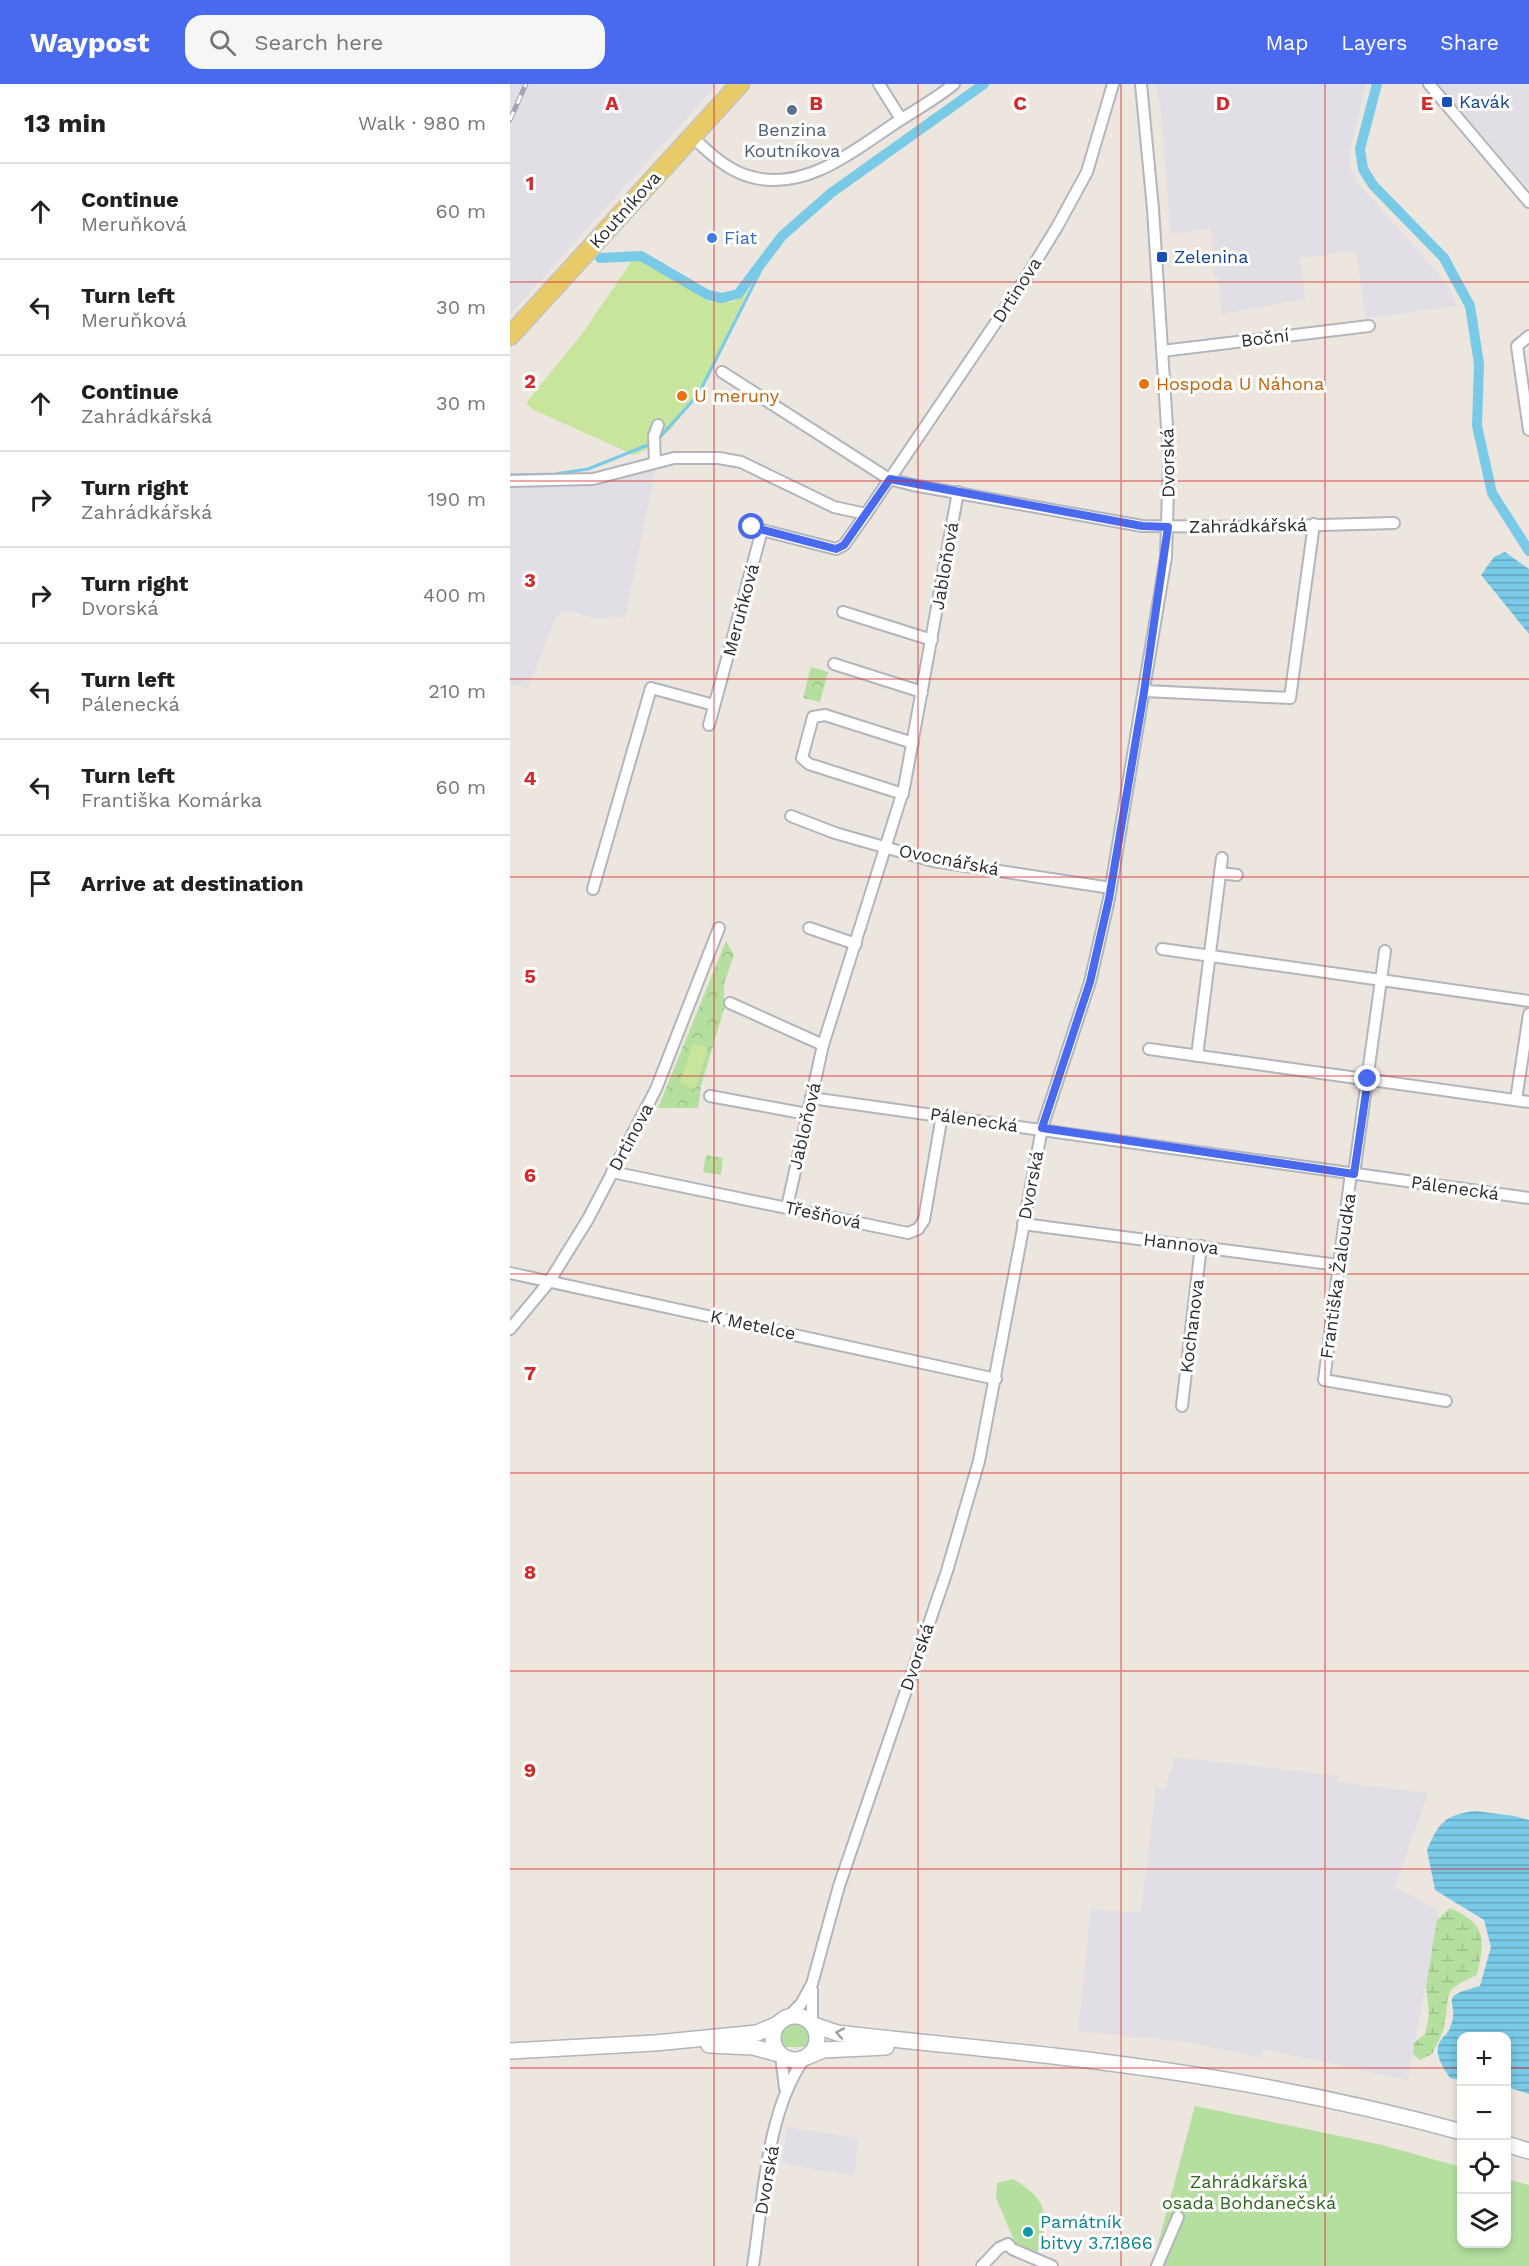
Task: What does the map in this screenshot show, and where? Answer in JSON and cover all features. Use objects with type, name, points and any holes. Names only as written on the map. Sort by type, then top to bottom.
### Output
[{"type":"main road","name":"Koutníkova","points":[[510,336],[740,84]]},
{"type":"main road","points":[[510,2051],[655,2043],[758,2033],[783,2020],[801,2016],[813,2024],[837,2033],[1077,2059],[1188,2074],[1366,2108],[1457,2131]]},
{"type":"main road","name":"Dvorská","points":[[780,2055],[773,2036],[783,2020]]},
{"type":"main road","name":"Dvorská","points":[[806,2058],[813,2052],[818,2039],[813,2024]]},
{"type":"main road","points":[[655,2043],[753,2047],[793,2061],[823,2050],[841,2048],[940,2045]]},
{"type":"main road","points":[[1511,2146],[1529,2151]]},
{"type":"street","points":[[879,84],[901,119]]},
{"type":"street","points":[[692,136],[735,171],[748,177],[772,180],[800,177],[844,159],[954,84]]},
{"type":"street","name":"Drtinova","points":[[890,479],[1022,284],[1057,227],[1087,172],[1113,84]]},
{"type":"street","name":"Dvorská","points":[[783,2020],[801,2004],[812,1984],[839,1886],[963,1521],[996,1379],[1042,1128],[1090,982],[1111,888],[1144,692],[1168,527],[1169,458],[1147,122],[1141,84]]},
{"type":"street","points":[[1429,84],[1529,202]]},
{"type":"street","name":"Boční","points":[[1162,351],[1369,326]]},
{"type":"street","points":[[1529,336],[1517,346],[1529,430]]},
{"type":"street","name":"Zahrádkářská","points":[[722,372],[890,479],[1142,526],[1257,527],[1394,522]]},
{"type":"street","points":[[655,462],[654,436],[658,425]]},
{"type":"street","points":[[510,481],[592,479],[655,462],[687,457],[730,459],[834,507],[866,514],[890,479]]},
{"type":"street","name":"Jabloňová","points":[[786,1207],[824,1045],[903,794],[958,492]]},
{"type":"street","name":"Meruňková","points":[[709,725],[757,529],[836,549],[844,545],[866,514]]},
{"type":"street","points":[[1144,692],[1290,698],[1314,524]]},
{"type":"street","points":[[843,612],[932,640]]},
{"type":"street","points":[[834,664],[922,692]]},
{"type":"street","points":[[593,889],[651,688],[714,705]]},
{"type":"street","points":[[903,794],[809,764],[802,758],[813,717],[825,715],[913,743]]},
{"type":"street","name":"Ovocnářská","points":[[791,816],[933,861],[1111,888]]},
{"type":"street","points":[[1197,1056],[1222,858]]},
{"type":"street","points":[[1220,873],[1237,875]]},
{"type":"street","name":"Drtinova","points":[[510,1329],[549,1282],[588,1219],[656,1089],[719,928]]},
{"type":"street","points":[[810,928],[856,944]]},
{"type":"street","points":[[1162,949],[1529,1001]]},
{"type":"street","name":"Františka Žaloudka","points":[[1385,951],[1368,1079],[1338,1265],[1324,1378],[1327,1383],[1446,1401]]},
{"type":"street","points":[[730,1004],[824,1045]]},
{"type":"street","points":[[1516,1100],[1529,1014]]},
{"type":"street","points":[[1149,1050],[1529,1102]]},
{"type":"street","points":[[710,1096],[807,1114]]},
{"type":"street","name":"Pálenecká","points":[[811,1098],[1042,1128],[1529,1198]]},
{"type":"street","name":"Třešňová","points":[[612,1172],[903,1232],[914,1232],[924,1220],[942,1115]]},
{"type":"street","name":"Hannova","points":[[1023,1224],[1338,1265]]},
{"type":"street","name":"Kochanova","points":[[1182,1406],[1201,1246]]},
{"type":"street","name":"K Metelce","points":[[510,1273],[996,1379]]},
{"type":"street","name":"Dvorská","points":[[812,1984],[813,2024]]},
{"type":"street","name":"Dvorská","points":[[780,2055],[785,2094]]},
{"type":"street","name":"Dvorská","points":[[753,2266],[772,2149],[785,2094],[806,2058]]},
{"type":"street","points":[[1157,2266],[1178,2217]]},
{"type":"street","points":[[982,2266],[999,2248],[1008,2244],[1012,2249],[1052,2266]]},
{"type":"shaded area","points":[[510,84],[717,84],[510,314]]},
{"type":"shaded area","points":[[1156,84],[1366,84],[1350,152],[1350,167],[1357,182],[1448,285],[1457,306],[1366,318],[1356,251],[1300,258],[1305,299],[1222,314],[1218,276],[1213,276],[1211,229],[1171,234],[1161,113]]},
{"type":"shaded area","points":[[1435,84],[1529,84],[1529,189],[1524,183]]},
{"type":"shaded area","points":[[656,466],[625,618],[609,616],[608,618],[595,618],[570,611],[562,612],[554,621],[528,688],[510,684],[510,483]]},
{"type":"shaded area","points":[[1175,1757],[1338,1776],[1337,1782],[1428,1793],[1395,1887],[1439,1911],[1408,2080],[1263,2049],[1261,2058],[1188,2042],[1078,2031],[1091,1909],[1141,1913],[1156,1787],[1165,1789]]},
{"type":"shaded area","points":[[787,2127],[858,2138],[854,2176],[782,2164]]},
{"type":"green space","points":[[633,259],[645,261],[709,302],[733,302],[749,289],[716,358],[688,407],[653,445],[634,455],[532,409],[526,403],[585,330]]},
{"type":"green space","points":[[811,667],[828,672],[820,702],[803,698]]},
{"type":"green space","points":[[726,941],[734,955],[724,984],[724,1009],[701,1086],[698,1108],[658,1108]]},
{"type":"green space","points":[[693,1043],[708,1048],[695,1089],[680,1083]]},
{"type":"green space","points":[[706,1155],[723,1158],[721,1175],[703,1172]]},
{"type":"green space","points":[[1450,1908],[1471,1920],[1477,1927],[1482,1942],[1480,1962],[1477,1975],[1452,1990],[1440,2037],[1432,2054],[1420,2060],[1413,2054],[1414,2043],[1425,2034],[1429,2015],[1426,1986],[1437,1920]]},
{"type":"green space","points":[[793,2023],[802,2025],[808,2031],[810,2038],[807,2047],[783,2047],[780,2039],[782,2030]]},
{"type":"green space","name":"Zahrádkářská osada Bohdanečská","points":[[1195,2106],[1378,2144],[1457,2166],[1457,2248],[1511,2248],[1511,2180],[1529,2185],[1529,2266],[1152,2266]]},
{"type":"green space","points":[[1013,2179],[1033,2194],[1043,2208],[1043,2237],[1041,2249],[1038,2251],[1028,2251],[1016,2245],[996,2198],[997,2183]]},
{"type":"water","points":[[1505,552],[1529,569],[1529,634],[1481,575],[1494,557]]},
{"type":"water","points":[[1475,1811],[1529,1820],[1529,2094],[1511,2088],[1511,2032],[1457,2032],[1457,2079],[1450,2078],[1440,2062],[1438,2048],[1453,2019],[1453,1997],[1480,1986],[1491,1947],[1484,1920],[1435,1890],[1427,1850],[1435,1833],[1444,1822]]},
{"type":"waterway","points":[[600,258],[641,256],[708,295],[722,298],[738,294],[782,236],[831,193],[984,84]]},
{"type":"waterway","points":[[1377,84],[1360,149],[1363,169],[1373,185],[1444,258],[1470,306],[1479,364],[1477,426],[1492,493],[1529,551]]},
{"type":"waterway","points":[[659,438],[698,395],[770,252]]},
{"type":"waterway","points":[[510,475],[555,474],[588,469],[653,443]]},
{"type":"railway","points":[[510,120],[526,84]]},
{"type":"place","name":"Kavák","points":[[1447,102]]},
{"type":"place","name":"Benzina Koutníkova","points":[[792,110]]},
{"type":"place","name":"Fiat","points":[[712,238]]},
{"type":"place","name":"Zelenina","points":[[1162,257]]},
{"type":"place","name":"Hospoda U Náhona","points":[[1144,384]]},
{"type":"place","name":"U meruny","points":[[682,396]]},
{"type":"place","name":"Památník bitvy 3.7.1866","points":[[1028,2232]]},
{"type":"route","points":[[752,527],[836,549],[844,545],[890,479],[1142,526],[1168,527],[1166,557],[1109,899],[1090,982],[1050,1096],[1042,1128],[1354,1174],[1368,1079]]}]
